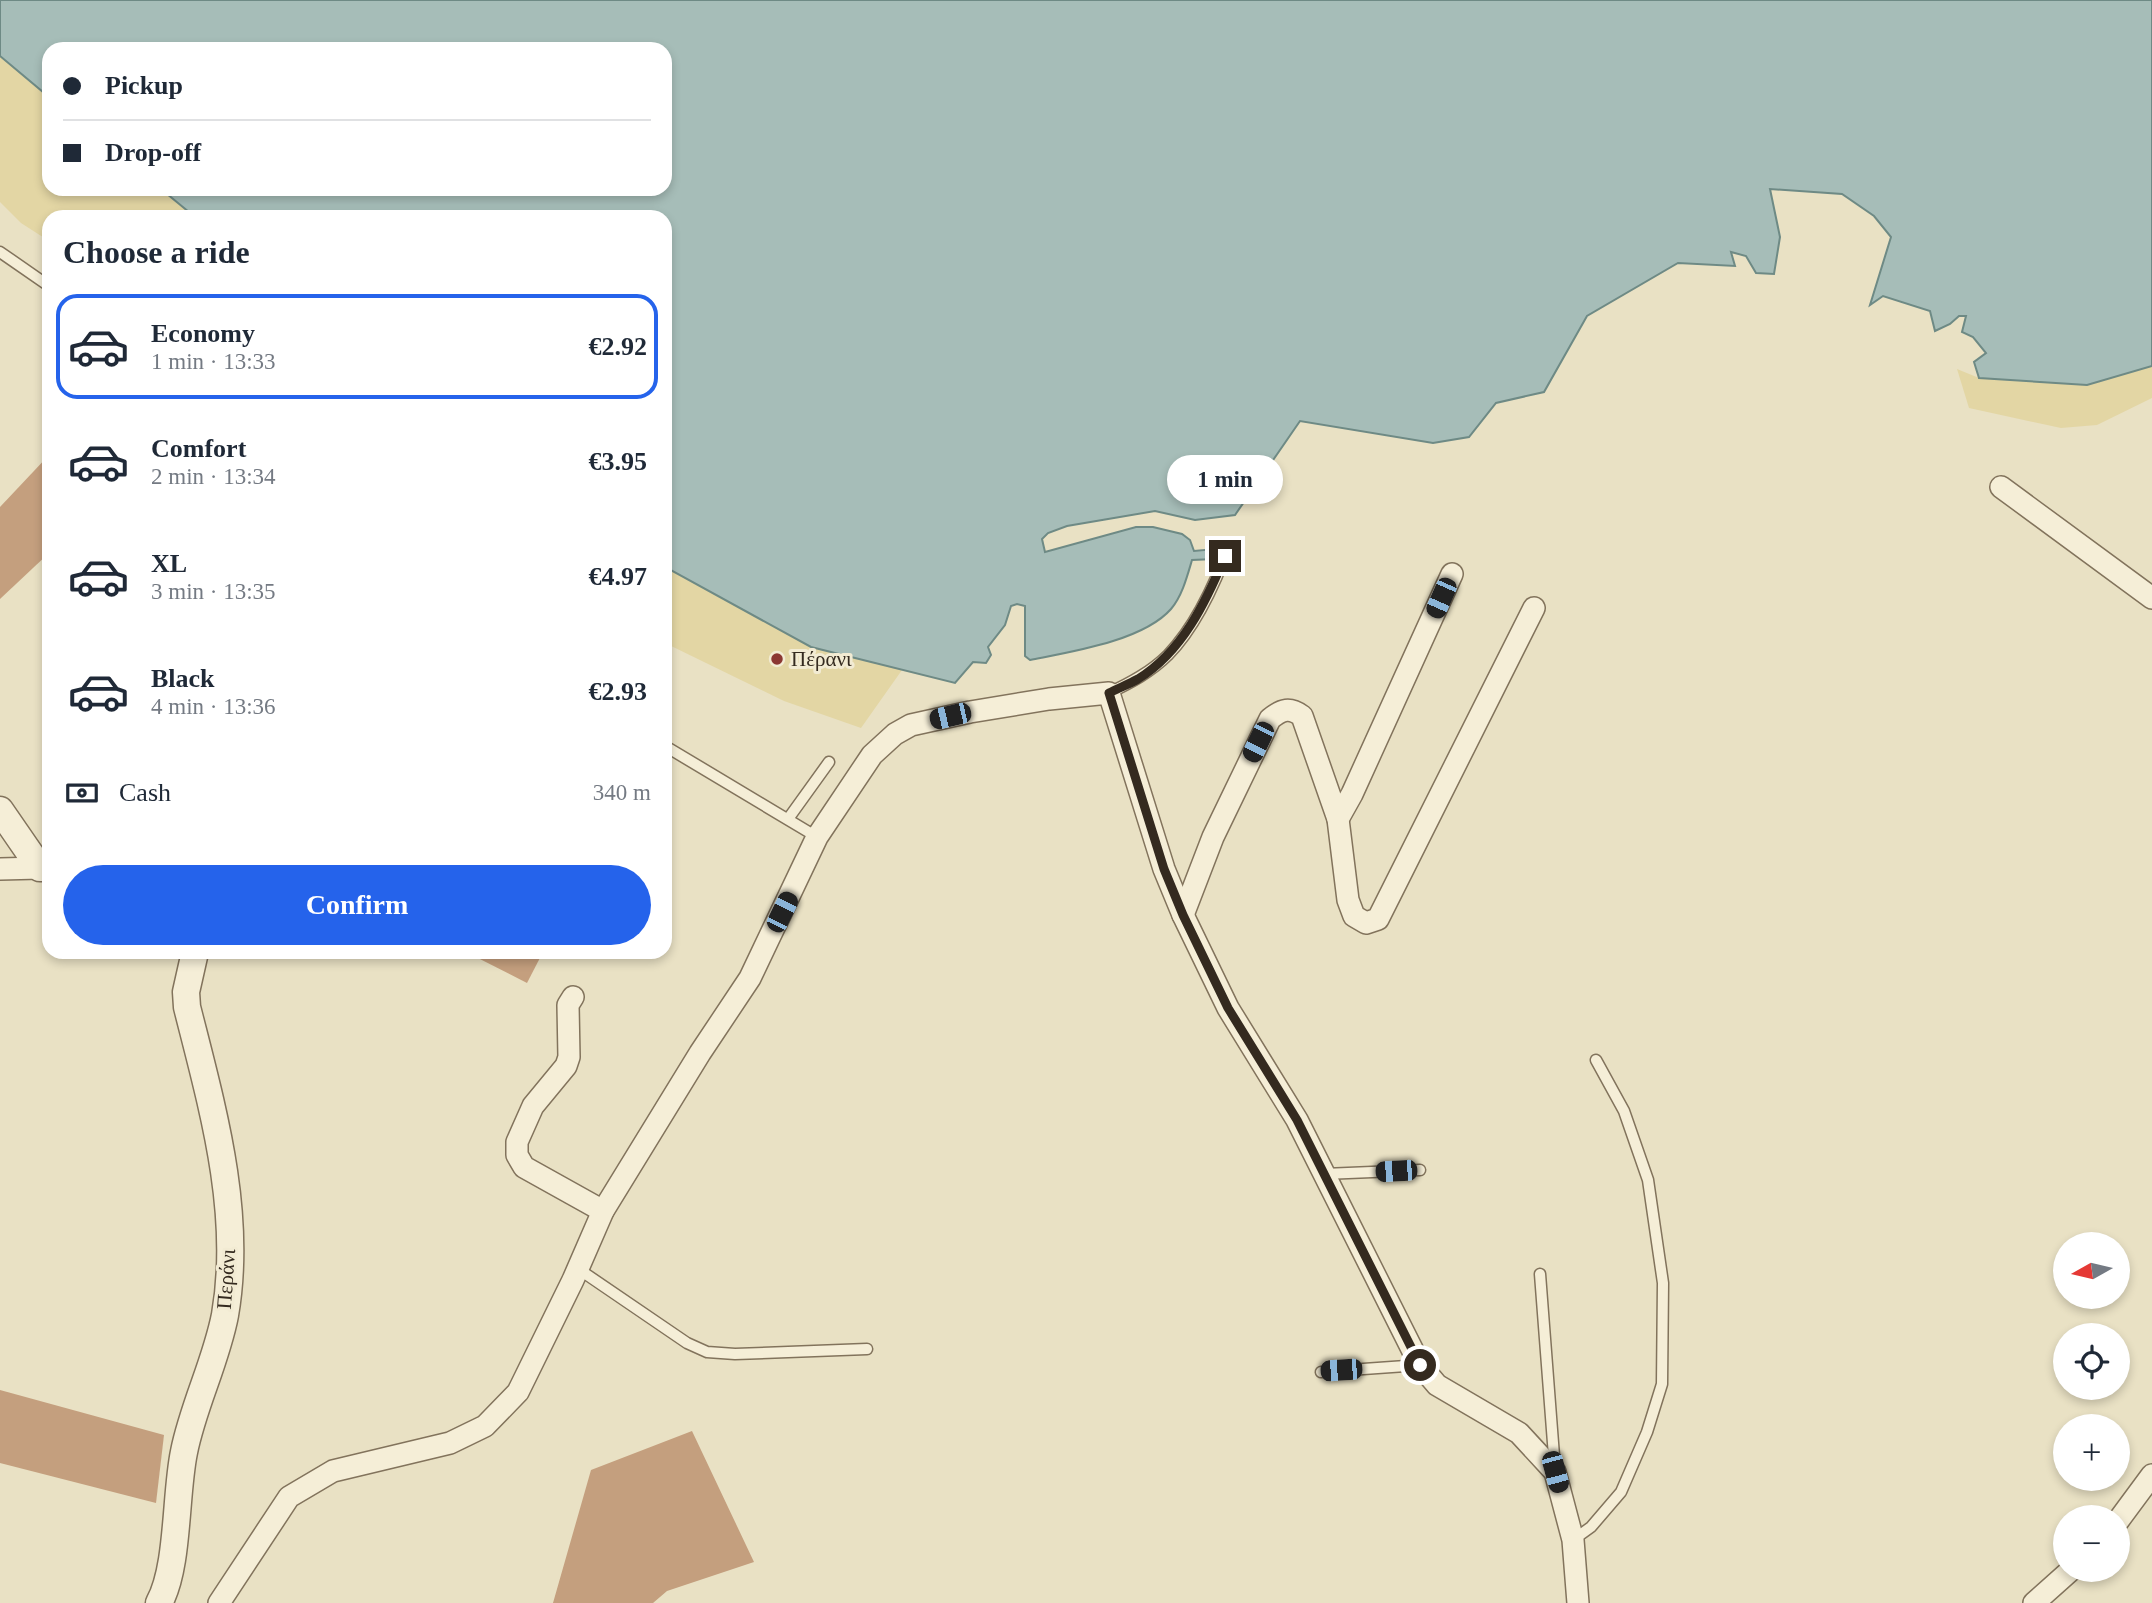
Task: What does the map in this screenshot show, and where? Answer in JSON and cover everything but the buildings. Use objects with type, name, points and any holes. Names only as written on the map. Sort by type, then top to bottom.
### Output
[{"type":"street","points":[[2001,487],[2152,598]]},
{"type":"street","points":[[1338,819],[1358,781],[1452,574]]},
{"type":"street","points":[[1183,915],[1213,837],[1270,719],[1280,710],[1293,709],[1303,716],[1338,819],[1348,900],[1354,916],[1366,923],[1378,919],[1534,608]]},
{"type":"street","points":[[219,1603],[289,1497],[333,1471],[450,1443],[485,1426],[518,1392],[603,1211],[700,1053],[750,978],[817,837],[872,755],[895,734],[911,725],[1023,703],[1109,693],[1164,869],[1183,915],[1228,1008],[1297,1120],[1420,1365],[1437,1385],[1519,1433],[1555,1472],[1573,1540],[1578,1603]]},
{"type":"street","points":[[0,810],[42,864]]},
{"type":"street","points":[[0,869],[42,868]]},
{"type":"street","name":"Περάνι","points":[[159,1603],[164,1593],[172,1554],[184,1452],[225,1316],[229,1270],[229,1228],[219,1131],[187,1007],[186,992],[193,959]]},
{"type":"street","points":[[573,997],[568,1005],[569,1057],[566,1066],[533,1106],[517,1142],[517,1155],[524,1167],[603,1211]]},
{"type":"street","points":[[2130,1505],[2152,1475]]},
{"type":"street","points":[[2034,1603],[2058,1582]]},
{"type":"lane","points":[[0,252],[42,281]]},
{"type":"lane","points":[[1109,693],[1139,678],[1167,655],[1193,621],[1211,589],[1230,543]]},
{"type":"lane","points":[[672,750],[817,837]]},
{"type":"lane","points":[[788,819],[829,762]]},
{"type":"lane","points":[[1573,1540],[1591,1527],[1621,1492],[1647,1432],[1661,1384],[1663,1283],[1648,1180],[1624,1111],[1596,1060]]},
{"type":"lane","points":[[1324,1174],[1420,1170]]},
{"type":"lane","points":[[577,1268],[687,1343],[707,1352],[735,1354],[867,1349]]},
{"type":"lane","points":[[1541,1274],[1555,1472]]},
{"type":"lane","points":[[1321,1372],[1420,1365]]},
{"type":"sand","points":[[0,56],[42,91],[42,196],[170,196],[186,210],[42,210],[42,236],[21,223],[0,202]]},
{"type":"sand","points":[[2152,366],[2152,398],[2097,425],[2061,428],[1969,408],[1957,369],[1979,378],[2087,385]]},
{"type":"sand","name":"Πέρανι","points":[[672,571],[811,647],[902,670],[861,728],[784,701],[672,646]]},
{"type":"water","points":[[0,0],[2152,0],[2152,366],[2087,385],[1979,378],[1974,362],[1986,353],[1973,337],[1962,332],[1966,316],[1959,316],[1935,331],[1930,311],[1883,296],[1870,305],[1891,237],[1874,216],[1842,194],[1770,189],[1780,237],[1774,274],[1756,273],[1746,256],[1731,252],[1735,266],[1678,263],[1587,316],[1544,392],[1496,403],[1469,437],[1433,443],[1300,421],[1235,515],[1195,520],[1155,511],[1067,526],[1048,533],[1042,539],[1045,552],[1136,527],[1153,527],[1182,534],[1190,540],[1194,551],[1215,549],[1215,559],[1192,560],[1178,598],[1159,620],[1125,637],[1085,649],[1030,660],[1025,656],[1025,606],[1011,606],[1005,625],[988,647],[991,655],[986,663],[973,662],[955,683],[811,647],[672,571],[672,210],[186,210],[170,196],[672,196],[672,42],[42,42],[42,91],[0,56]]},
{"type":"place","name":"Πέρανι","points":[[777,659]]},
{"type":"route","points":[[1225,556],[1193,621],[1167,655],[1139,678],[1109,693],[1164,869],[1183,915],[1228,1008],[1297,1120],[1420,1365]]}]
